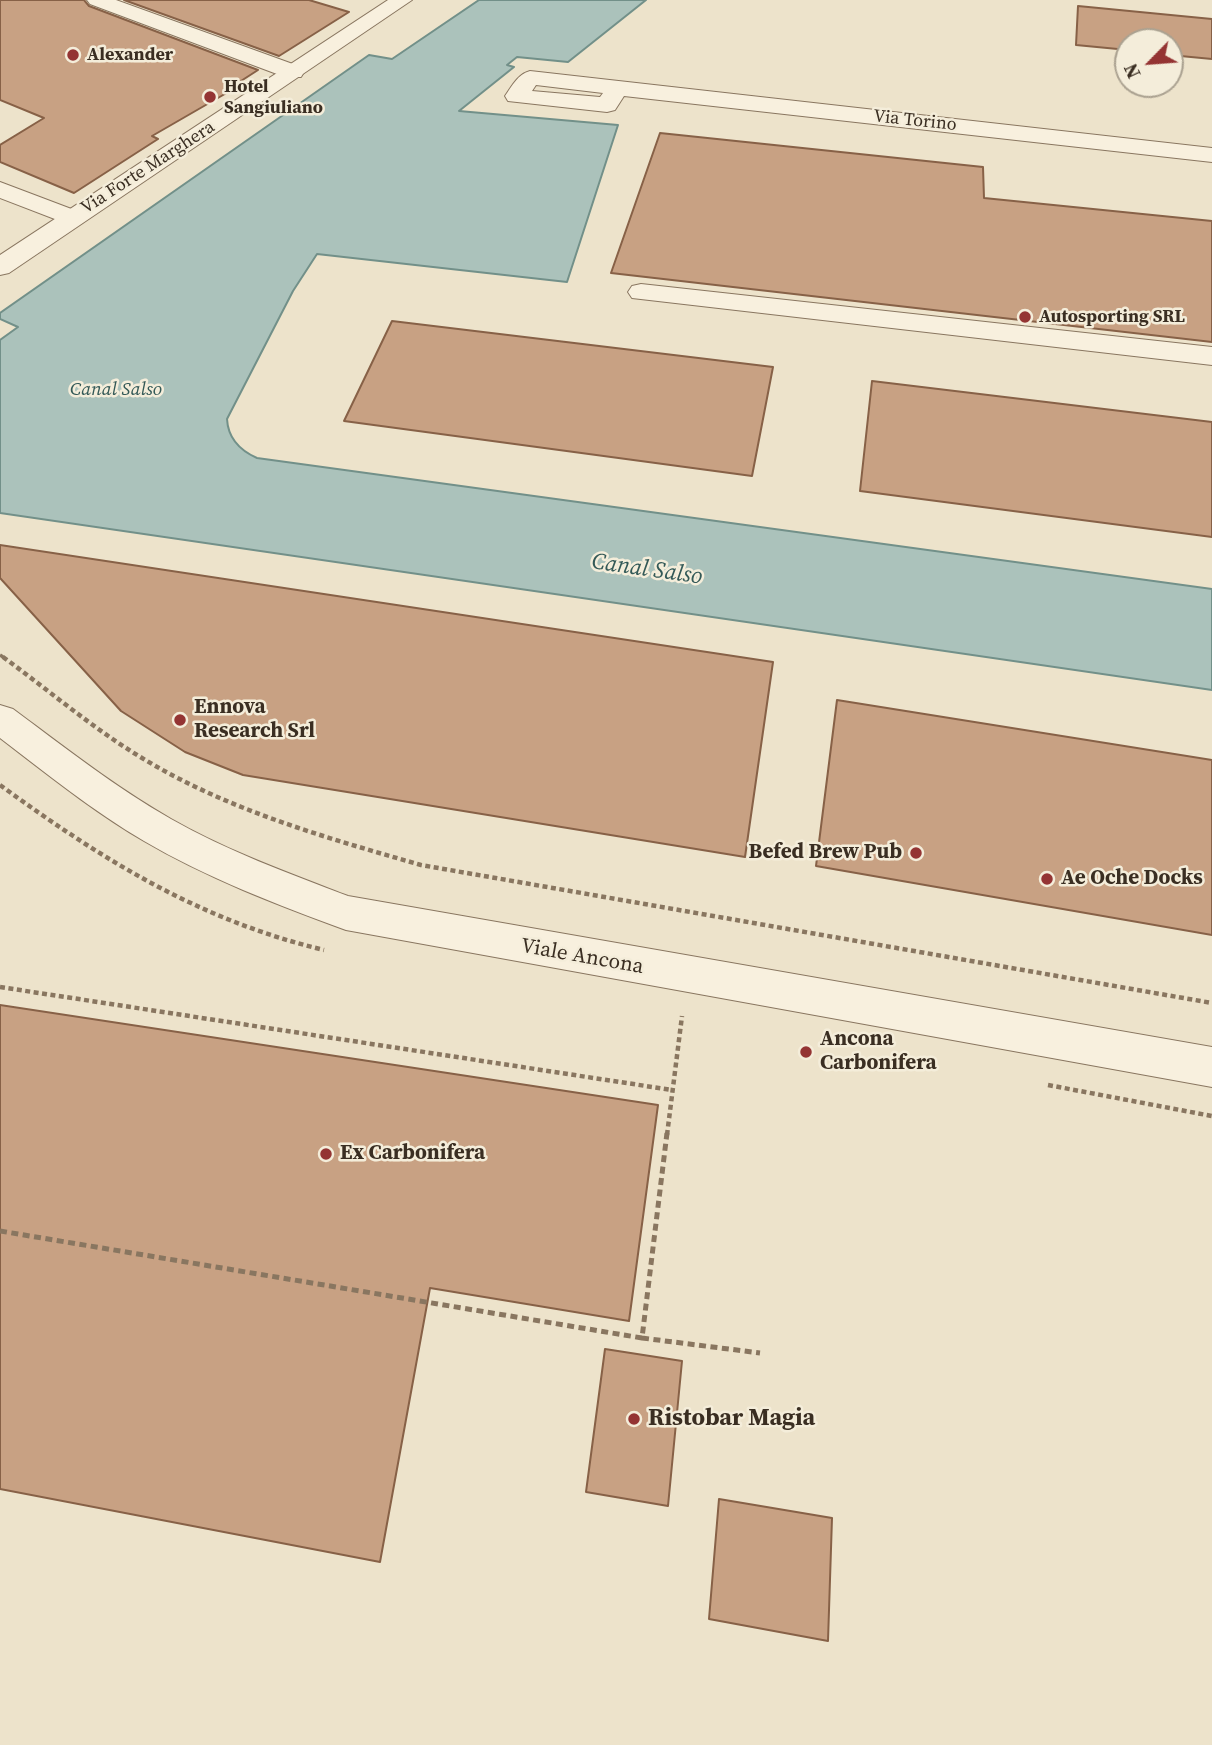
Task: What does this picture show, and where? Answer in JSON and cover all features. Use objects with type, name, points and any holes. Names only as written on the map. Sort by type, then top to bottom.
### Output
[{"type":"street","points":[[97,0],[293,72]]},
{"type":"street","name":"Via Forte Marghera","points":[[0,267],[402,0]]},
{"type":"street","name":"Via Torino","points":[[617,88],[1212,155]]},
{"type":"street","points":[[0,189],[73,218]]},
{"type":"street","points":[[641,292],[1212,356]]},
{"type":"street","name":"Viale Ancona","points":[[0,719],[65,770],[159,831],[228,866],[346,913],[451,934],[1212,1067]]},
{"type":"path","points":[[0,655],[146,760],[200,789],[294,830],[421,865],[1212,1003]]},
{"type":"path","points":[[0,987],[672,1090]]},
{"type":"path","points":[[642,1338],[682,1016]]},
{"type":"path","points":[[0,1231],[642,1338],[760,1353]]},
{"type":"water","name":"Canal Salso","points":[[479,0],[646,0],[568,62],[517,57],[507,65],[514,67],[459,111],[618,125],[567,282],[317,254],[293,291],[227,419],[232,438],[240,447],[257,458],[1212,589],[1212,690],[0,513],[0,340],[18,327],[0,319],[0,313],[369,55],[392,59]]},
{"type":"building","points":[[0,0],[84,0],[89,6],[258,70],[227,90],[230,91],[152,136],[158,139],[74,193],[0,162],[0,145],[44,118],[0,100]]},
{"type":"building","points":[[124,0],[309,0],[349,12],[279,56]]},
{"type":"building","points":[[1078,6],[1212,19],[1212,59],[1184,56],[1184,28],[1114,28],[1114,49],[1076,45]]},
{"type":"building","points":[[660,133],[983,167],[984,198],[1212,221],[1212,342],[611,273]]},
{"type":"building","points":[[392,321],[773,367],[752,476],[344,421]]},
{"type":"building","points":[[872,381],[1212,422],[1212,537],[860,491]]},
{"type":"building","points":[[0,545],[773,662],[745,857],[243,775],[185,752],[121,711],[0,578]]},
{"type":"building","points":[[837,700],[1212,760],[1212,935],[816,866]]},
{"type":"building","points":[[0,1005],[658,1105],[629,1321],[430,1288],[380,1562],[0,1489]]},
{"type":"building","points":[[605,1349],[682,1361],[668,1506],[586,1492]]},
{"type":"building","points":[[719,1499],[832,1518],[828,1641],[709,1619]]},
{"type":"place","name":"Alexander","points":[[73,55]]},
{"type":"place","name":"Hotel Sangiuliano","points":[[210,97]]},
{"type":"place","name":"Autosporting SRL","points":[[1025,317]]},
{"type":"place","name":"Ennova Research Srl","points":[[180,720]]},
{"type":"place","name":"Befed Brew Pub","points":[[916,853]]},
{"type":"place","name":"Ae Oche Docks","points":[[1047,879]]},
{"type":"place","name":"Ancona Carbonifera","points":[[806,1052]]},
{"type":"place","name":"Ex Carbonifera","points":[[326,1154]]},
{"type":"place","name":"Ristobar Magia","points":[[634,1419]]}]
